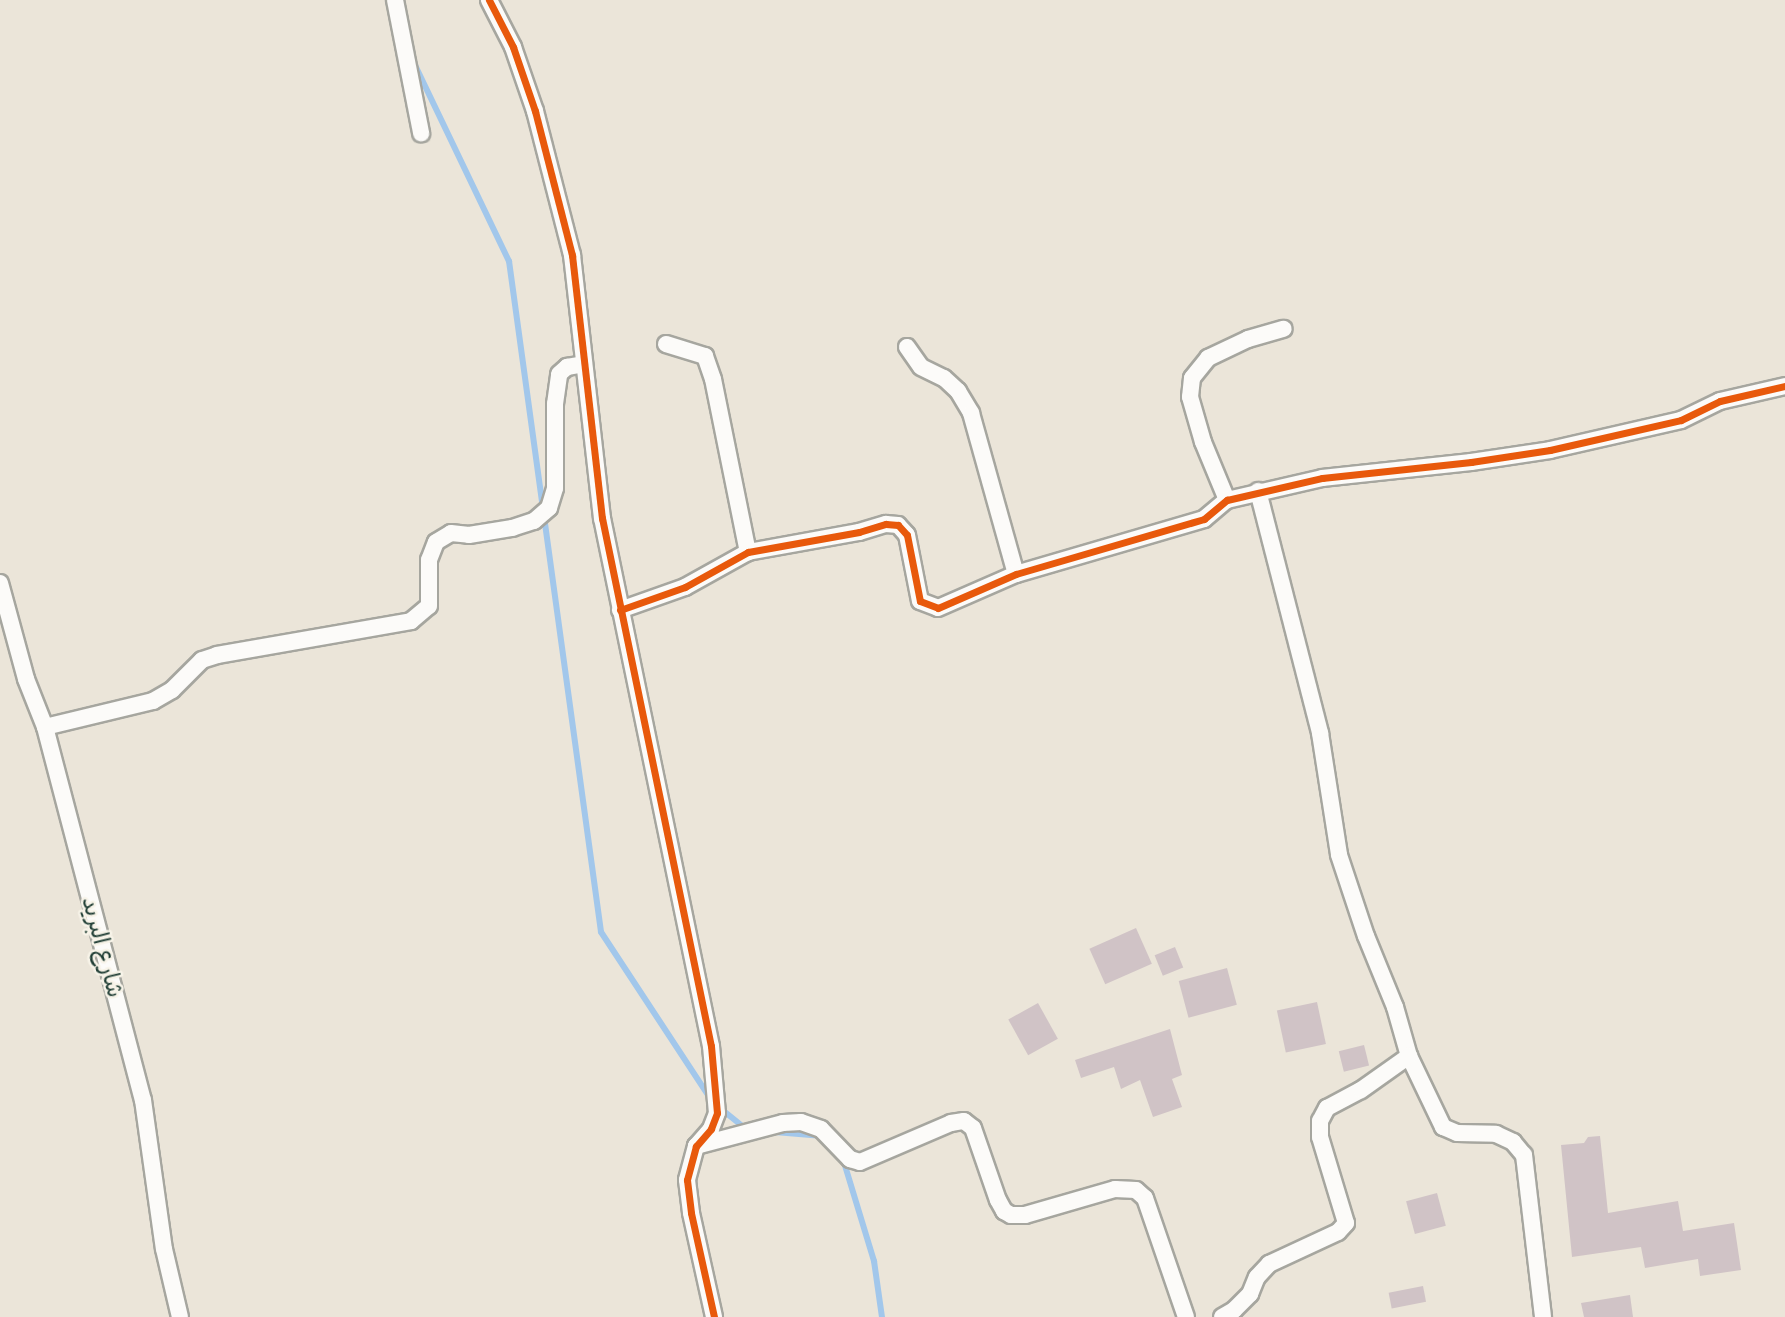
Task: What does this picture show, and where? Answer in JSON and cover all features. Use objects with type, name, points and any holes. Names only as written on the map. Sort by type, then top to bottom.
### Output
[{"type":"street","points":[[395,0],[421,133]]},
{"type":"street","points":[[489,0],[513,47],[535,111],[572,255],[602,518],[711,1046],[717,1113],[710,1129],[696,1146],[687,1180],[691,1213],[714,1317]]},
{"type":"street","points":[[1227,499],[1203,442],[1190,397],[1192,378],[1208,358],[1248,340],[1284,329]]},
{"type":"street","points":[[666,344],[705,356],[713,379],[748,552]]},
{"type":"street","points":[[907,347],[921,367],[944,378],[958,391],[971,413],[1016,574]]},
{"type":"street","points":[[44,727],[153,701],[172,690],[202,660],[217,655],[411,621],[429,606],[429,560],[436,542],[451,533],[469,536],[512,528],[534,521],[549,508],[555,488],[555,404],[559,374],[567,367],[584,364]]},
{"type":"street","points":[[620,610],[685,587],[748,552],[859,532],[886,524],[898,525],[907,534],[920,601],[937,608],[1016,574],[1204,519],[1227,499],[1322,478],[1471,463],[1550,450],[1681,420],[1720,401],[1785,386]]},
{"type":"street","points":[[1258,491],[1320,733],[1339,855],[1395,1007],[1409,1056],[1443,1127],[1457,1133],[1496,1134],[1513,1142],[1524,1155],[1543,1317]]},
{"type":"street","name":"شارع البريد","points":[[0,583],[23,667],[44,727],[143,1100],[164,1249],[180,1317]]},
{"type":"street","points":[[1222,1317],[1250,1294],[1257,1277],[1269,1265],[1338,1232],[1346,1223],[1320,1137],[1320,1121],[1327,1108],[1409,1056]]},
{"type":"street","points":[[696,1146],[783,1123],[801,1122],[821,1129],[850,1159],[860,1163],[951,1123],[964,1121],[973,1128],[999,1200],[1004,1211],[1011,1215],[1025,1215],[1115,1189],[1136,1190],[1145,1198],[1186,1317]]},
{"type":"building","points":[[1136,928],[1152,964],[1105,984],[1089,949]]},
{"type":"building","points":[[1175,947],[1183,967],[1163,976],[1155,955]]},
{"type":"building","points":[[1227,968],[1237,1005],[1189,1018],[1179,981]]},
{"type":"building","points":[[1317,1002],[1326,1044],[1286,1053],[1277,1011]]},
{"type":"building","points":[[1038,1003],[1058,1039],[1028,1055],[1008,1019]]},
{"type":"building","points":[[1170,1029],[1182,1075],[1172,1079],[1182,1107],[1153,1117],[1140,1080],[1121,1089],[1114,1067],[1081,1078],[1075,1060]]},
{"type":"building","points":[[1364,1045],[1369,1065],[1344,1072],[1339,1051]]},
{"type":"building","points":[[1600,1136],[1608,1213],[1678,1201],[1683,1231],[1734,1223],[1741,1270],[1700,1276],[1698,1259],[1645,1268],[1641,1247],[1572,1257],[1561,1145],[1584,1143],[1588,1137]]},
{"type":"building","points":[[1437,1193],[1446,1226],[1415,1234],[1406,1201]]},
{"type":"building","points":[[1423,1286],[1426,1302],[1392,1308],[1389,1293]]},
{"type":"building","points":[[1630,1295],[1633,1317],[1584,1317],[1581,1303]]},
{"type":"waterway","points":[[414,63],[509,261],[601,932],[710,1098]]},
{"type":"waterway","points":[[720,1108],[746,1129]]},
{"type":"waterway","points":[[775,1132],[823,1136]]},
{"type":"waterway","points":[[843,1159],[874,1261],[882,1317]]},
{"type":"cycle path","points":[[489,0],[513,47],[535,111],[572,255],[602,518],[711,1046],[717,1113],[711,1129],[696,1146],[687,1180],[691,1213],[714,1317]]},
{"type":"cycle path","points":[[620,610],[685,587],[748,552],[859,532],[886,524],[898,525],[907,535],[920,601],[938,608],[1016,574],[1204,519],[1227,500],[1322,478],[1471,462],[1550,450],[1681,420],[1720,401],[1785,386]]}]
